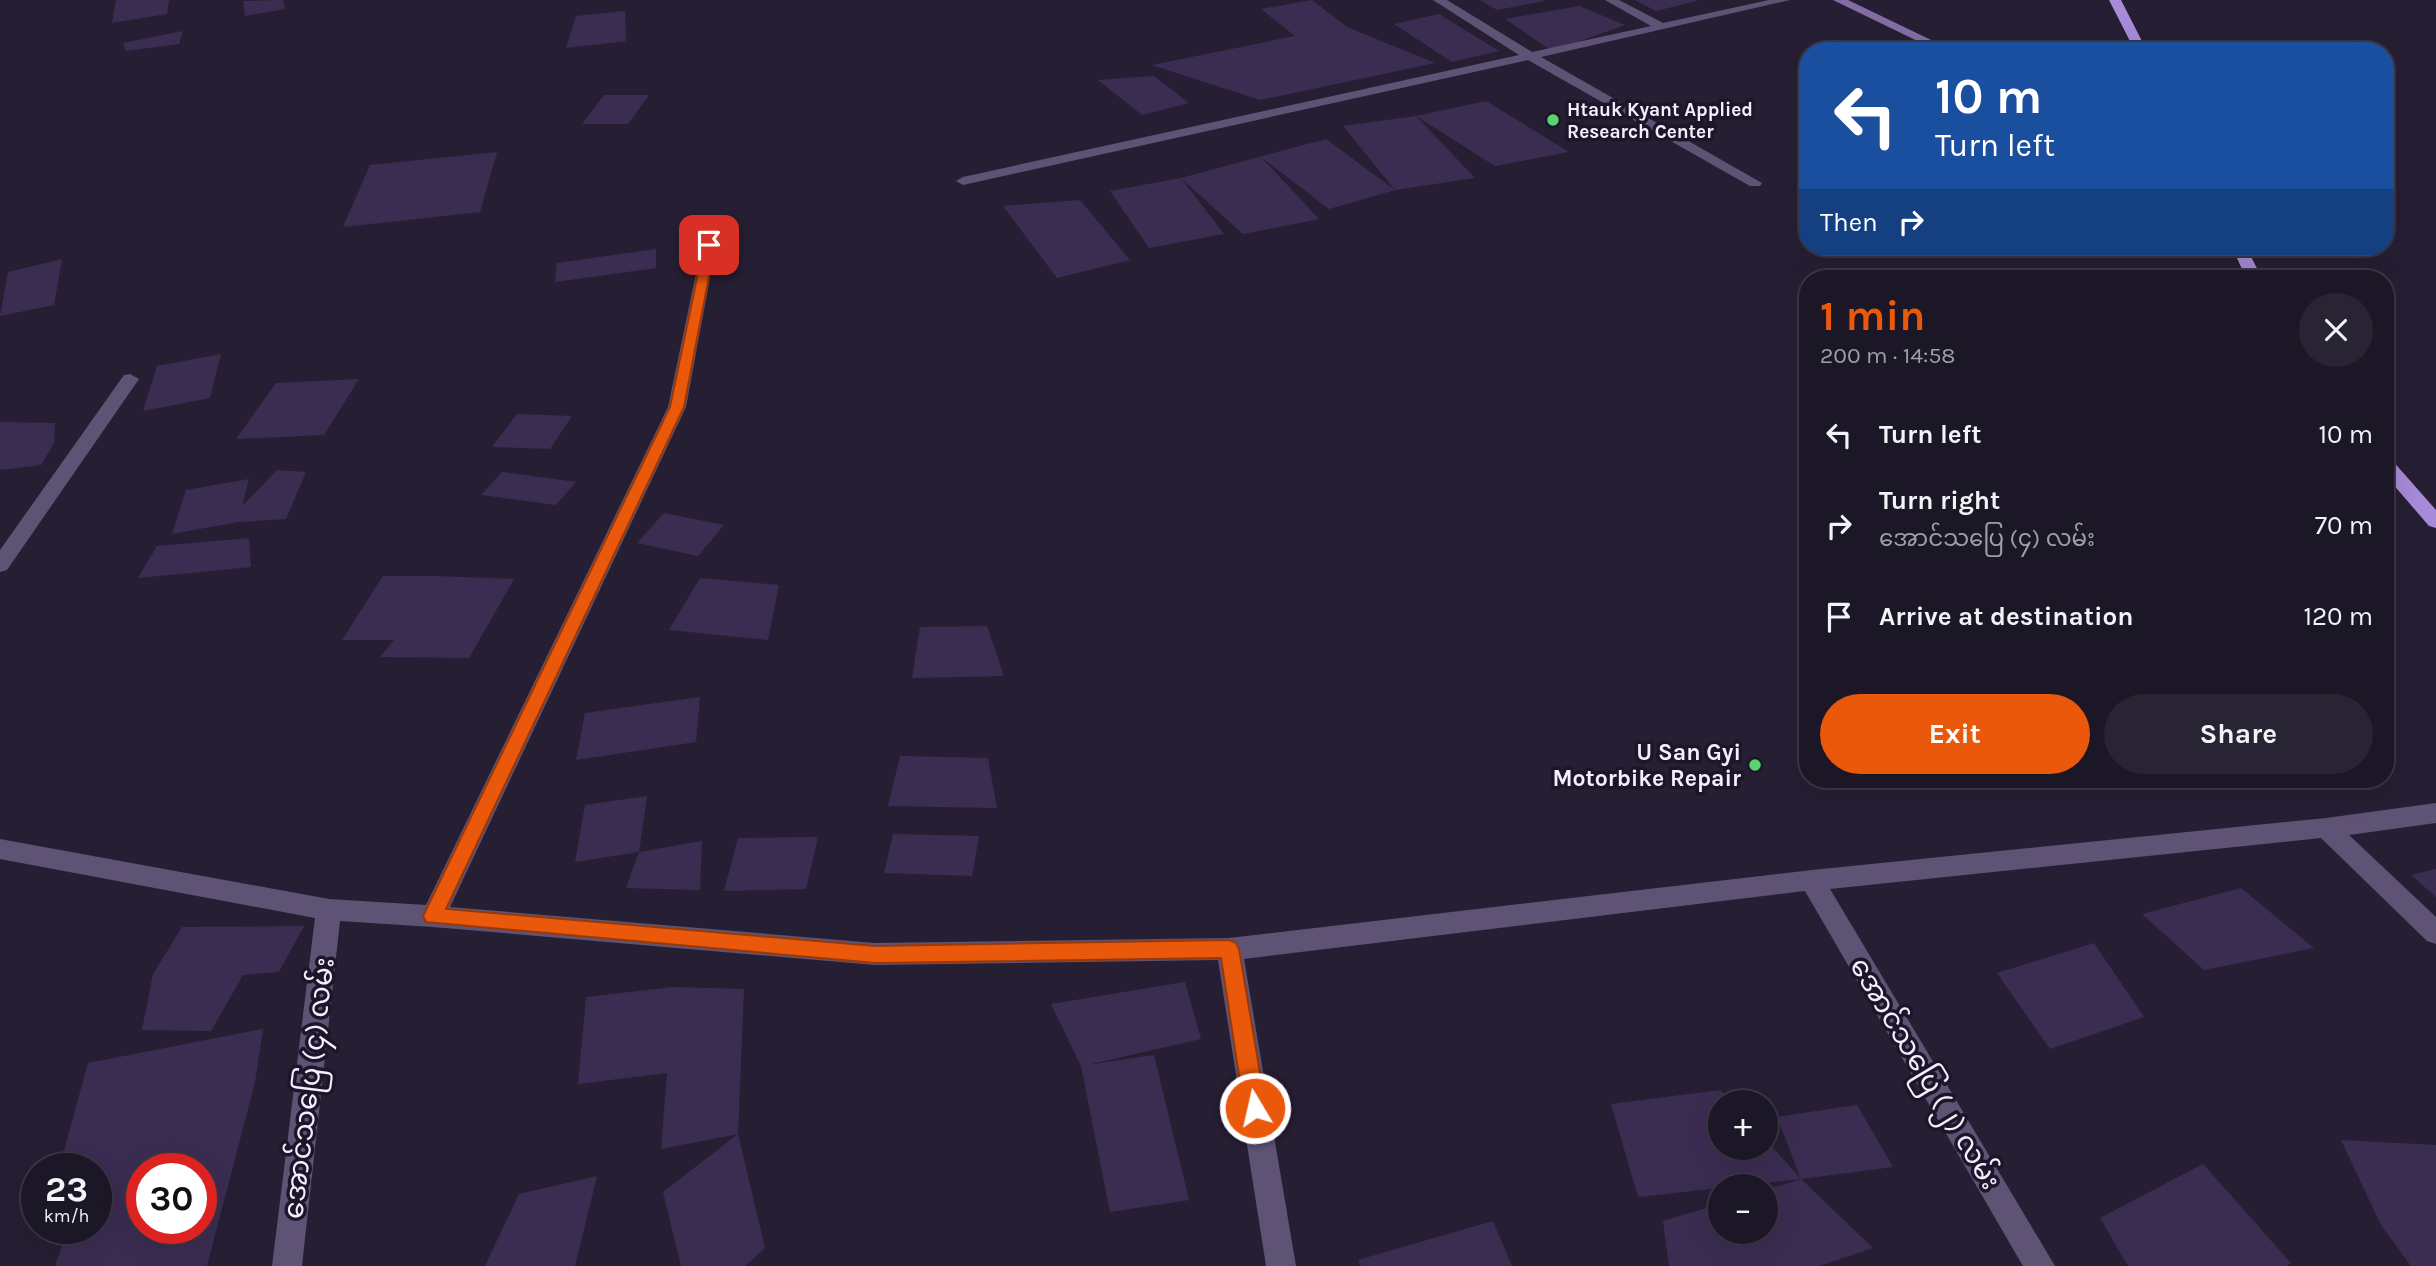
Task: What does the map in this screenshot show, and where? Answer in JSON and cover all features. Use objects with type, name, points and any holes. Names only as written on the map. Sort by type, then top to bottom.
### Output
[{"type":"highway","points":[[2115,0],[2136,42]]},
{"type":"highway","points":[[2394,473],[2436,522]]},
{"type":"main road","points":[[1839,0],[1929,42]]},
{"type":"street","points":[[1439,0],[1530,56],[1755,183]]},
{"type":"street","points":[[1611,0],[1662,27]]},
{"type":"street","points":[[963,181],[1784,0]]},
{"type":"street","points":[[433,916],[677,407],[709,245]]},
{"type":"street","points":[[0,565],[130,379]]},
{"type":"street","points":[[0,849],[328,910],[433,916],[875,954],[1229,949],[1812,880],[2326,828],[2436,813]]},
{"type":"street","points":[[2326,828],[2436,933]]},
{"type":"street","name":"အောင်သပြေ (၂) လမ်း","points":[[1812,880],[2040,1266]]},
{"type":"street","name":"အောင်သပြေ (၄) လမ်း","points":[[287,1266],[328,910]]},
{"type":"street","points":[[1229,949],[1281,1266]]},
{"type":"building","points":[[116,0],[169,0],[167,14],[112,23]]},
{"type":"building","points":[[283,0],[285,9],[245,16],[243,1]]},
{"type":"building","points":[[1312,0],[1347,27],[1435,63],[1260,100],[1152,65],[1295,36],[1261,9]]},
{"type":"building","points":[[1480,0],[1544,0],[1544,1],[1497,10]]},
{"type":"building","points":[[1635,0],[1697,0],[1697,1],[1656,11]]},
{"type":"building","points":[[1579,6],[1625,25],[1552,51],[1505,19]]},
{"type":"building","points":[[625,11],[626,41],[566,48],[576,16]]},
{"type":"building","points":[[1439,14],[1499,51],[1452,62],[1394,24]]},
{"type":"building","points":[[183,31],[179,44],[126,51],[123,43]]},
{"type":"building","points":[[1154,76],[1189,103],[1142,115],[1098,80]]},
{"type":"building","points":[[604,95],[649,95],[628,124],[582,124]]},
{"type":"building","points":[[1486,101],[1569,152],[1495,166],[1416,116]]},
{"type":"building","points":[[1416,116],[1475,178],[1395,190],[1343,126]]},
{"type":"building","points":[[1326,139],[1395,190],[1329,209],[1261,157],[1319,219],[1243,234],[1181,178]]},
{"type":"building","points":[[497,152],[480,212],[343,227],[370,165]]},
{"type":"building","points":[[1181,178],[1224,234],[1149,248],[1110,191]]},
{"type":"building","points":[[1080,200],[1130,260],[1057,278],[1003,206]]},
{"type":"building","points":[[656,249],[656,268],[555,282],[557,263]]},
{"type":"building","points":[[62,259],[54,305],[0,316],[8,272]]},
{"type":"building","points":[[221,354],[210,398],[143,411],[157,366]]},
{"type":"building","points":[[359,379],[324,435],[236,439],[276,383]]},
{"type":"building","points":[[517,414],[572,416],[550,449],[492,447]]},
{"type":"building","points":[[0,422],[55,423],[54,443],[41,465],[0,470]]},
{"type":"building","points":[[277,470],[306,472],[286,519],[238,522],[172,534],[186,490],[249,479],[242,506]]},
{"type":"building","points":[[502,472],[576,482],[556,505],[481,495]]},
{"type":"building","points":[[664,513],[724,525],[698,556],[637,543]]},
{"type":"building","points":[[249,538],[251,567],[138,578],[157,546]]},
{"type":"building","points":[[383,576],[514,579],[469,658],[380,657],[394,640],[342,640]]},
{"type":"building","points":[[700,578],[779,585],[768,640],[669,630]]},
{"type":"building","points":[[987,626],[1004,676],[912,678],[920,627]]},
{"type":"building","points":[[700,697],[696,742],[576,760],[585,713]]},
{"type":"building","points":[[900,756],[988,758],[997,808],[888,806]]},
{"type":"building","points":[[647,796],[639,852],[575,862],[585,805]]},
{"type":"building","points":[[893,834],[979,836],[972,876],[884,873]]},
{"type":"building","points":[[818,837],[806,889],[724,891],[738,838]]},
{"type":"building","points":[[702,841],[700,890],[626,888],[639,852]]},
{"type":"building","points":[[2436,869],[2436,897],[2411,875]]},
{"type":"building","points":[[2241,888],[2314,948],[2204,970],[2142,914]]},
{"type":"building","points":[[304,926],[279,972],[243,975],[211,1031],[142,1030],[153,974],[182,927]]},
{"type":"building","points":[[2094,943],[2144,1017],[2050,1049],[1997,973]]},
{"type":"building","points":[[1185,982],[1201,1039],[1087,1065],[1154,1055],[1189,1200],[1110,1212],[1081,1066],[1051,1004]]},
{"type":"building","points":[[674,987],[744,989],[738,1134],[661,1149],[667,1073],[578,1084],[586,997]]},
{"type":"building","points":[[263,1029],[255,1082],[217,1228],[217,1153],[126,1153],[126,1244],[213,1244],[207,1266],[55,1266],[63,1244],[112,1244],[112,1153],[63,1153],[88,1063]]},
{"type":"building","points":[[1708,1092],[1708,1160],[1778,1160],[1778,1153],[1801,1179],[1778,1182],[1778,1174],[1708,1174],[1708,1189],[1638,1197],[1611,1104]]},
{"type":"building","points":[[1857,1105],[1893,1167],[1801,1179],[1778,1117]]},
{"type":"building","points":[[738,1134],[765,1248],[745,1266],[681,1266],[663,1192]]},
{"type":"building","points":[[2341,1140],[2436,1145],[2436,1266],[2411,1266],[2381,1225]]},
{"type":"building","points":[[2203,1164],[2291,1263],[2287,1266],[2128,1266],[2100,1218]]},
{"type":"building","points":[[597,1176],[575,1266],[485,1266],[519,1194]]},
{"type":"building","points":[[1801,1179],[1873,1248],[1819,1266],[1669,1266],[1663,1221],[1708,1208],[1708,1244],[1778,1244],[1778,1186]]},
{"type":"building","points":[[1493,1221],[1512,1266],[1361,1266],[1358,1260]]},
{"type":"place","name":"Htauk Kyant Applied Research Center","points":[[1553,120]]},
{"type":"place","name":"U San Gyi Motorbike Repair","points":[[1755,765]]},
{"type":"route","points":[[709,245],[677,407],[433,916],[875,954],[1229,949],[1255,1108]]}]
